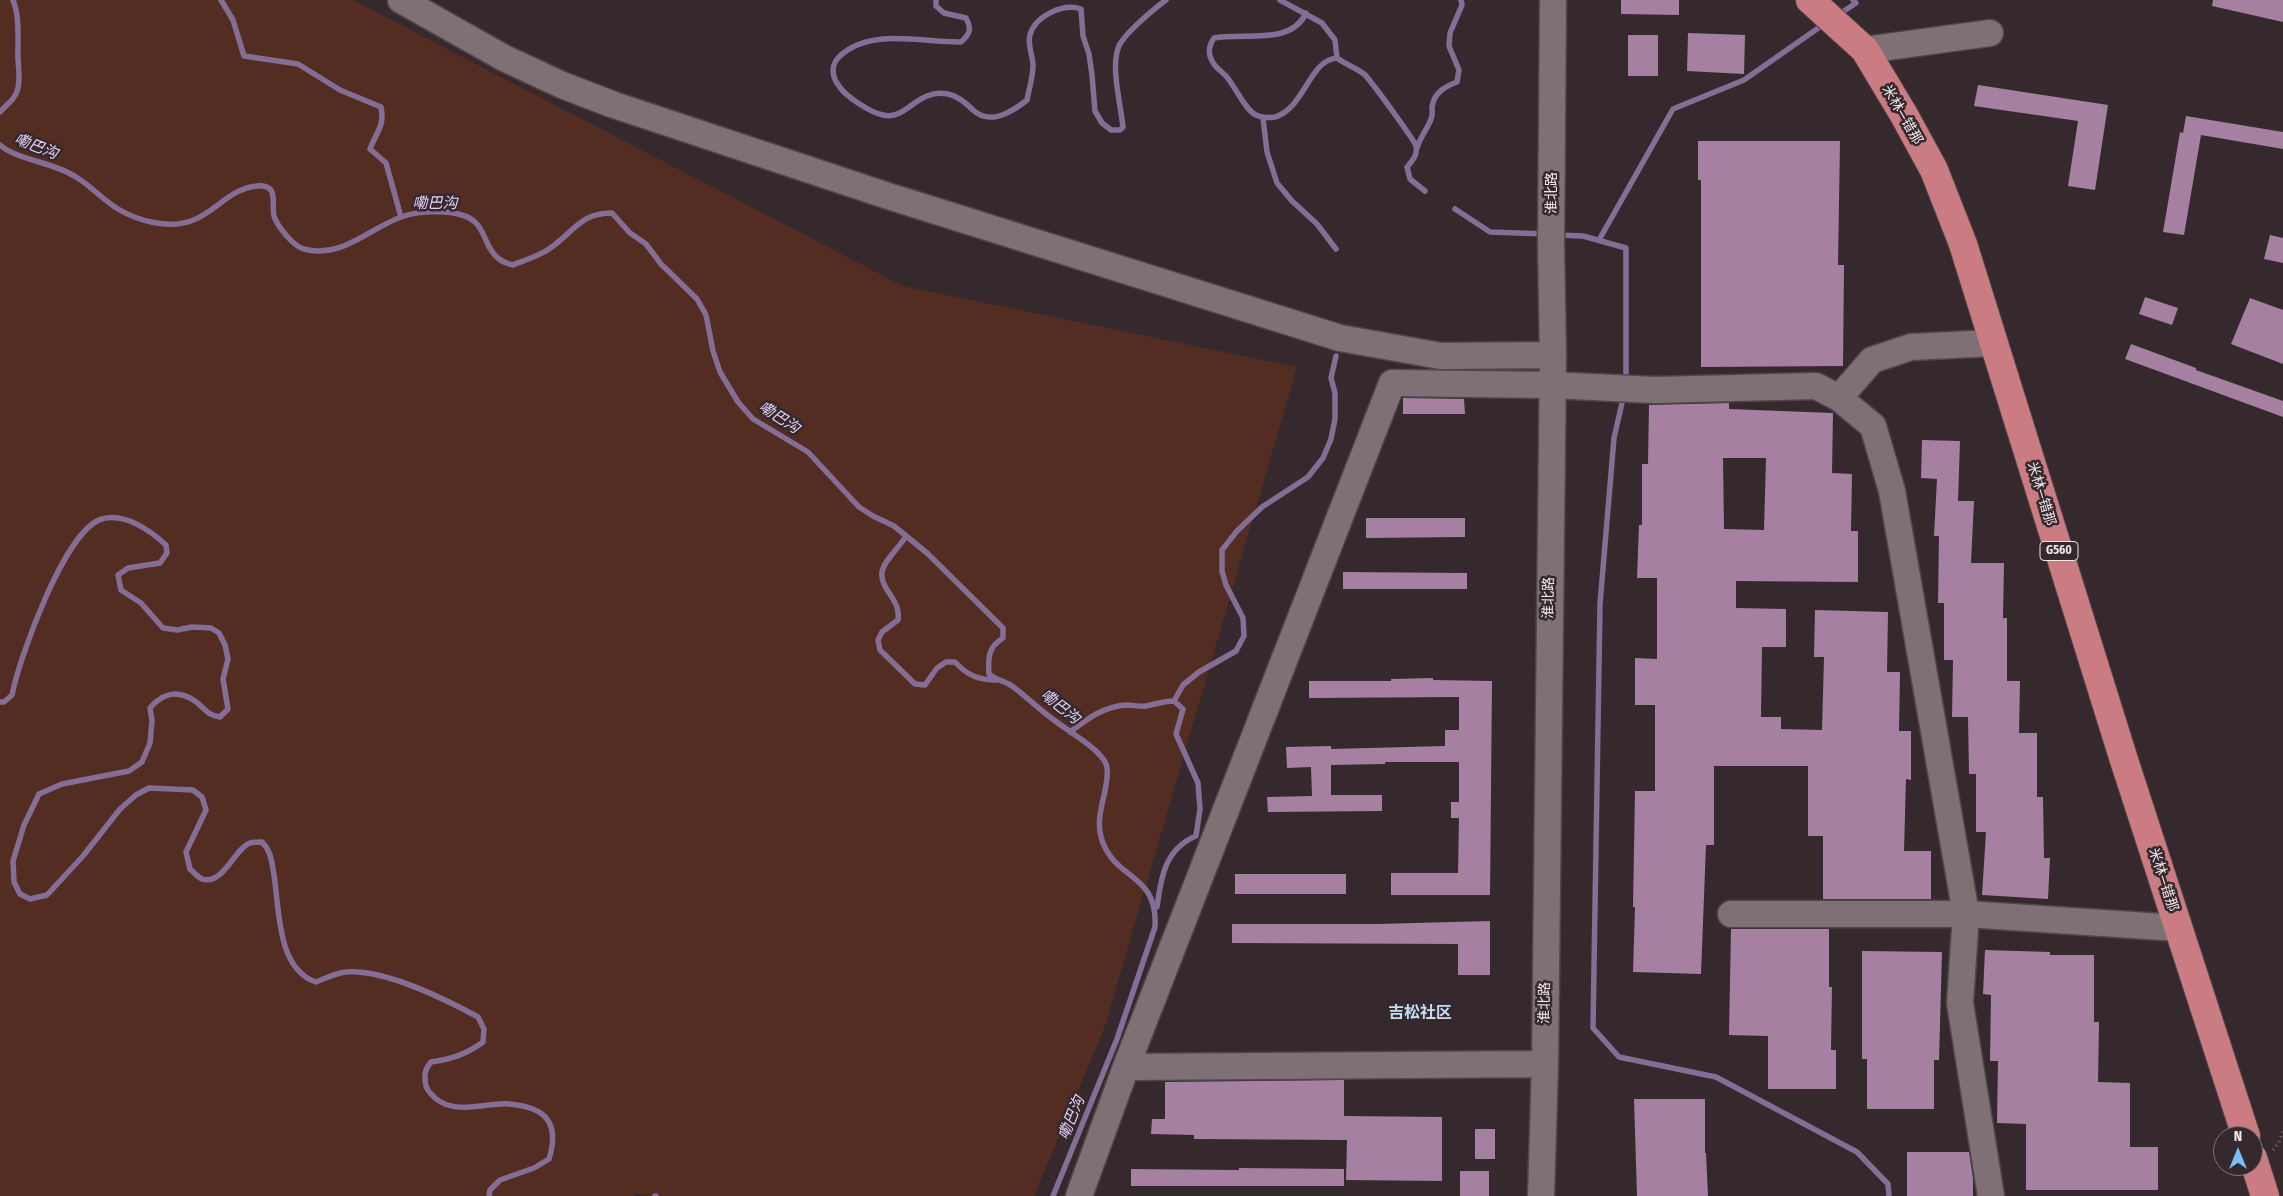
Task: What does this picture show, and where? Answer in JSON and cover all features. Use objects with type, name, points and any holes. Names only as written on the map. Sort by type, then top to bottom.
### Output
[{"type":"highway","name":"米林—错那","points":[[1810,0],[1865,50],[1934,170],[1963,244],[2178,928],[2243,1126]]},
{"type":"highway","points":[[2259,1176],[2265,1196]]},
{"type":"street","points":[[401,0],[504,58],[562,85],[614,106],[876,192],[1340,338],[1442,356],[1553,355]]},
{"type":"street","name":"淮北路","points":[[1541,1196],[1545,1064],[1553,355],[1551,246],[1553,0]]},
{"type":"street","points":[[1865,50],[1990,33]]},
{"type":"street","points":[[1839,398],[1872,360],[1911,347],[1994,343]]},
{"type":"street","points":[[1079,1196],[1126,1067],[1392,383],[1552,385],[1655,390],[1816,386],[1839,398],[1873,426],[1892,491],[1966,914],[1960,1003],[1991,1196]]},
{"type":"street","points":[[1731,914],[1966,914],[2178,928]]},
{"type":"street","points":[[1126,1067],[1545,1064]]},
{"type":"shaded area","points":[[0,0],[353,0],[903,286],[1297,367],[1105,1026],[1034,1196],[647,1196],[636,1193],[635,1196],[0,1196]]},
{"type":"building","points":[[1621,0],[1679,0],[1679,15],[1621,14]]},
{"type":"building","points":[[2213,0],[2283,0],[2283,22],[2212,6]]},
{"type":"building","points":[[1688,33],[1745,35],[1744,74],[1687,71]]},
{"type":"building","points":[[1628,35],[1658,35],[1658,76],[1628,76]]},
{"type":"building","points":[[1978,85],[2108,105],[2095,190],[2068,186],[2078,121],[1974,106]]},
{"type":"building","points":[[2186,116],[2283,132],[2283,149],[2201,135],[2184,235],[2163,232],[2180,132],[2183,133]]},
{"type":"building","points":[[1698,141],[1840,141],[1838,265],[1844,265],[1843,366],[1701,367],[1701,180],[1698,180]]},
{"type":"building","points":[[2270,235],[2283,238],[2283,263],[2264,259]]},
{"type":"building","points":[[2145,297],[2178,308],[2172,325],[2139,314]]},
{"type":"building","points":[[2250,298],[2283,310],[2283,364],[2231,344]]},
{"type":"building","points":[[2131,344],[2196,368],[2196,370],[2283,401],[2283,417],[2125,359]]},
{"type":"building","points":[[1403,398],[1464,399],[1465,414],[1403,414]]},
{"type":"building","points":[[1729,403],[1729,409],[1833,413],[1832,473],[1852,474],[1851,531],[1858,531],[1858,582],[1736,581],[1736,608],[1786,609],[1786,647],[1762,647],[1761,717],[1781,717],[1781,729],[1822,730],[1824,657],[1814,657],[1815,610],[1888,612],[1887,672],[1900,672],[1899,731],[1911,731],[1911,780],[1906,779],[1904,851],[1931,851],[1931,899],[1823,899],[1823,836],[1808,836],[1808,766],[1714,766],[1714,845],[1706,845],[1701,974],[1633,972],[1635,791],[1655,791],[1655,705],[1635,705],[1635,658],[1657,659],[1657,578],[1637,578],[1639,525],[1642,525],[1642,464],[1648,464],[1649,405]],"holes":[[[1723,458],[1766,458],[1764,530],[1724,529]]]},
{"type":"building","points":[[1922,440],[1960,441],[1958,501],[1974,501],[1971,563],[2004,563],[2003,618],[2007,618],[2007,681],[2020,681],[2019,733],[2037,733],[2037,797],[2043,797],[2044,858],[2050,858],[2048,899],[1982,895],[1986,832],[1976,832],[1976,774],[1969,774],[1968,717],[1952,717],[1953,660],[1944,660],[1944,603],[1938,603],[1939,536],[1934,536],[1937,479],[1921,478]]},
{"type":"building","points":[[1366,518],[1465,518],[1465,537],[1366,538]]},
{"type":"building","points":[[1343,572],[1467,573],[1467,589],[1343,589]]},
{"type":"building","points":[[1433,678],[1433,680],[1492,681],[1490,895],[1391,895],[1391,873],[1458,873],[1459,818],[1451,818],[1451,802],[1459,802],[1459,762],[1385,762],[1385,764],[1331,765],[1331,795],[1382,795],[1382,811],[1268,812],[1267,797],[1312,796],[1311,767],[1287,768],[1286,747],[1331,746],[1331,749],[1445,746],[1445,730],[1459,730],[1459,697],[1309,698],[1309,681],[1391,681],[1391,679]]},
{"type":"building","points":[[1235,874],[1346,874],[1346,894],[1235,894]]},
{"type":"building","points":[[1490,921],[1490,975],[1458,975],[1458,944],[1232,943],[1232,924],[1377,924]]},
{"type":"building","points":[[1731,929],[1829,929],[1829,987],[1832,987],[1831,1050],[1836,1050],[1836,1089],[1768,1089],[1768,1036],[1729,1035]]},
{"type":"building","points":[[1985,950],[2050,952],[2050,955],[2094,955],[2094,1022],[2099,1022],[2098,1082],[2130,1083],[2130,1147],[2158,1147],[2158,1190],[2026,1190],[2026,1124],[1997,1123],[1998,1061],[1990,1061],[1991,995],[1983,994]]},
{"type":"building","points":[[1862,951],[1942,952],[1939,1060],[1934,1060],[1934,1109],[1867,1109],[1867,1059],[1862,1059]]},
{"type":"building","points":[[1344,1080],[1344,1116],[1442,1117],[1442,1181],[1346,1180],[1347,1140],[1194,1139],[1194,1135],[1151,1134],[1152,1119],[1165,1119],[1165,1082]]},
{"type":"building","points":[[1634,1099],[1705,1099],[1705,1153],[1708,1196],[1637,1196]]},
{"type":"building","points":[[1475,1129],[1495,1129],[1495,1159],[1475,1159]]},
{"type":"building","points":[[1907,1152],[1969,1152],[1973,1179],[1973,1196],[1907,1196]]},
{"type":"building","points":[[1239,1168],[1344,1169],[1344,1186],[1131,1186],[1131,1169],[1239,1170]]},
{"type":"building","points":[[1460,1171],[1489,1171],[1489,1196],[1460,1196]]},
{"type":"waterway","name":"嘞巴沟","points":[[0,112],[17,92],[19,83],[18,24],[13,0]]},
{"type":"waterway","points":[[221,0],[233,20],[244,56],[298,64],[340,90],[381,107],[381,125],[370,149],[386,163],[401,217]]},
{"type":"waterway","points":[[936,0],[936,6],[944,13],[966,18],[969,25],[968,34],[961,42],[898,38],[882,39],[853,47],[840,56],[834,66],[833,74],[842,90],[865,108],[883,115],[891,116],[937,93],[955,96],[980,115],[986,117],[1008,113],[1027,100],[1033,70],[1029,43],[1033,28],[1044,17],[1058,10],[1066,8],[1081,9],[1083,36],[1089,54],[1092,75],[1095,111],[1102,123],[1111,130],[1120,130],[1123,127],[1116,74],[1119,46],[1133,28],[1166,0]]},
{"type":"waterway","points":[[1280,0],[1322,23],[1335,40],[1337,58],[1364,74],[1374,86],[1416,146],[1413,160],[1407,167],[1410,179],[1425,191]]},
{"type":"waterway","points":[[1417,148],[1432,118],[1433,102],[1437,94],[1444,88],[1457,82],[1459,70],[1449,46],[1450,33],[1462,5],[1461,0]]},
{"type":"waterway","points":[[1838,15],[1856,3],[1853,0]]},
{"type":"waterway","points":[[1306,13],[1299,23],[1290,30],[1278,34],[1214,38],[1209,49],[1211,59],[1252,112],[1258,116],[1268,118],[1285,112],[1320,67],[1328,61],[1337,58]]},
{"type":"waterway","points":[[1599,240],[1673,109],[1744,80],[1824,24]]},
{"type":"waterway","points":[[1263,118],[1267,152],[1277,183],[1292,201],[1317,224],[1336,249]]},
{"type":"waterway","name":"嘞巴沟","points":[[0,145],[17,155],[67,172],[126,213],[144,220],[163,224],[191,221],[239,191],[264,186],[272,191],[274,216],[279,225],[286,236],[304,249],[331,250],[354,241],[401,217],[415,213],[431,212],[455,213],[470,218],[476,223],[494,254],[506,263],[513,265],[545,251],[558,243],[585,220],[601,214],[612,213],[630,233],[646,244],[661,264],[697,299],[706,315],[713,351],[720,372],[738,402],[753,419],[808,452],[859,507],[894,526],[927,553],[1003,628],[1003,638],[994,645],[990,653],[989,674],[1012,686],[1087,743],[1099,754],[1106,764],[1106,786],[1099,823],[1103,843],[1118,865],[1144,887],[1150,897],[1154,910],[1155,927],[1117,1039],[1053,1196]]},
{"type":"waterway","points":[[1455,209],[1490,232],[1546,234]]},
{"type":"waterway","points":[[1558,235],[1583,236],[1626,248],[1626,383]]},
{"type":"waterway","points":[[1174,701],[1183,685],[1199,672],[1236,651],[1244,636],[1243,618],[1226,585],[1222,571],[1222,550],[1237,531],[1262,507],[1308,477],[1323,458],[1331,439],[1335,419],[1335,393],[1331,378],[1336,356]]},
{"type":"waterway","points":[[1624,394],[1614,438],[1600,604],[1593,1028],[1619,1057],[1716,1077],[1857,1152],[1888,1184],[1889,1196]]},
{"type":"waterway","points":[[0,702],[4,702],[12,695],[24,654],[46,597],[73,546],[88,528],[102,519],[119,518],[137,524],[166,545],[167,553],[160,563],[128,568],[118,575],[121,590],[141,603],[163,628],[177,630],[192,627],[211,628],[219,633],[225,645],[228,659],[223,679],[228,709],[220,717],[215,716],[208,713],[188,697],[176,694],[165,696],[150,708],[152,721],[150,743],[142,762],[129,771],[62,784],[39,794],[24,825],[13,861],[14,882],[20,894],[30,899],[47,895],[83,856],[120,809],[136,795],[149,788],[193,790],[202,797],[206,810],[186,852],[190,869],[202,879],[209,880],[222,872],[244,846],[250,843],[262,842],[272,861],[279,917],[286,950],[293,964],[303,975],[316,982],[346,972],[378,975],[432,994],[478,1017],[484,1029],[483,1042],[459,1055],[431,1062],[425,1073],[425,1082],[428,1090],[435,1098],[452,1106],[471,1107],[509,1104],[532,1109],[541,1113],[547,1119],[553,1136],[549,1159],[534,1168],[500,1180],[490,1190],[489,1196]]},
{"type":"waterway","points":[[906,536],[883,567],[882,579],[894,600],[898,612],[898,620],[882,632],[878,640],[880,650],[915,684],[925,685],[937,668],[946,662],[955,662],[974,676],[997,680]]},
{"type":"waterway","points":[[1070,732],[1096,714],[1119,706],[1144,706],[1174,701],[1183,709],[1176,734],[1198,783],[1200,809],[1196,836],[1177,848],[1166,865],[1160,885],[1157,907]]},
{"type":"district","name":"吉松社区","points":[[1420,1014]]}]
